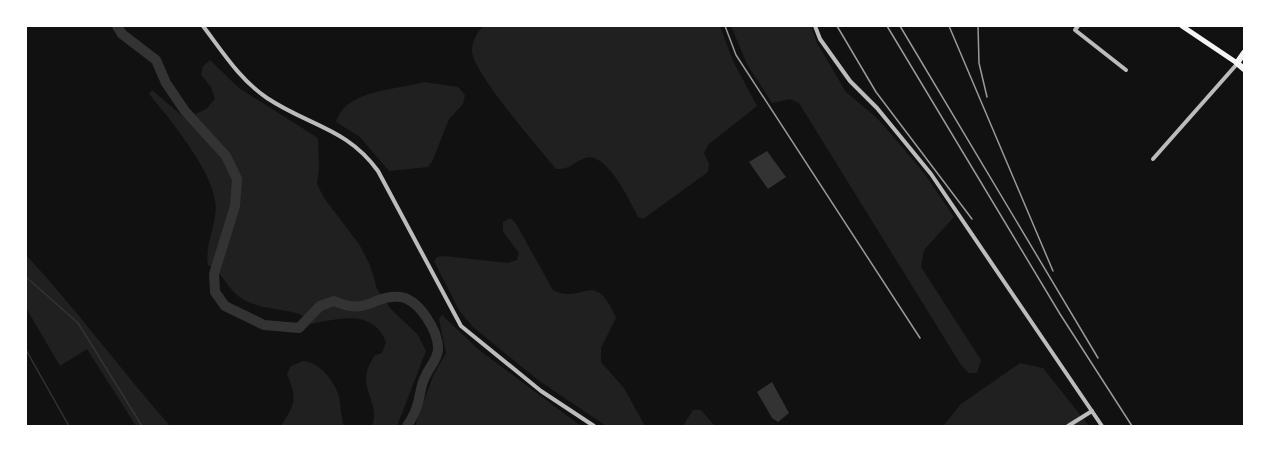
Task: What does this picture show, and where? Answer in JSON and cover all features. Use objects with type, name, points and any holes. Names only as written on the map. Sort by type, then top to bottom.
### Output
[{"type":"highway","points":[[1245,53],[1237,63],[1245,69]]},
{"type":"main road","points":[[1182,26],[1237,63]]},
{"type":"street","points":[[203,26],[245,81],[265,97],[345,138],[363,151],[378,171],[461,326],[541,391],[594,426]]},
{"type":"street","points":[[815,26],[820,39],[850,81],[877,108],[931,174],[1102,426]]},
{"type":"street","points":[[1078,26],[1075,30],[1126,70]]},
{"type":"street","points":[[1153,159],[1237,63]]},
{"type":"street","points":[[1068,426],[1092,411]]},
{"type":"shaded area","points":[[483,26],[720,26],[733,61],[757,106],[709,144],[704,153],[709,164],[708,172],[643,219],[638,217],[617,179],[601,162],[593,158],[585,158],[569,167],[556,169],[536,145],[494,92],[475,61],[472,51],[473,44]]},
{"type":"shaded area","points":[[731,26],[811,26],[817,43],[846,92],[878,119],[924,173],[954,217],[924,250],[921,267],[981,360],[977,373],[969,373],[961,365],[799,103],[790,99],[772,103],[747,64]]},
{"type":"shaded area","points":[[210,60],[239,88],[318,138],[317,184],[324,198],[359,244],[370,265],[377,289],[390,308],[418,335],[426,351],[397,426],[372,426],[373,408],[366,376],[375,355],[382,353],[386,342],[373,324],[364,320],[344,318],[311,324],[298,314],[254,304],[236,294],[218,272],[208,265],[208,249],[216,208],[212,187],[188,144],[149,94],[152,90],[186,119],[206,109],[215,99],[211,87],[201,75],[203,66]]},
{"type":"shaded area","points":[[424,82],[458,87],[465,95],[463,104],[449,119],[428,167],[389,171],[360,137],[336,122],[350,103],[361,97]]},
{"type":"shaded area","points":[[767,151],[786,177],[768,189],[749,162]]},
{"type":"shaded area","points":[[510,218],[515,222],[553,290],[563,294],[594,291],[601,294],[608,303],[616,318],[601,348],[601,362],[624,388],[645,426],[606,426],[538,380],[473,327],[460,312],[434,261],[437,257],[444,256],[508,263],[517,260],[519,253],[503,232],[503,222]]},
{"type":"shaded area","points":[[26,255],[170,426],[136,426],[87,349],[60,366],[26,308]]},
{"type":"shaded area","points":[[442,315],[479,350],[581,426],[415,426],[433,376],[446,353],[439,319]]},
{"type":"shaded area","points":[[303,361],[321,369],[334,385],[339,397],[344,426],[281,426],[292,407],[294,396],[287,374],[291,366]]},
{"type":"shaded area","points":[[1020,363],[1043,368],[1089,426],[943,426],[961,404]]},
{"type":"shaded area","points":[[772,382],[789,413],[778,422],[772,418],[757,392]]},
{"type":"shaded area","points":[[693,410],[701,410],[715,426],[683,426]]},
{"type":"waterway","points":[[117,26],[122,34],[156,60],[166,83],[185,111],[226,156],[237,179],[235,206],[214,274],[215,292],[225,306],[264,325],[299,328],[320,306],[334,301],[345,305],[362,306],[390,297],[400,297],[414,304],[427,318],[435,334],[438,350],[424,379],[416,409],[407,426]]},
{"type":"waterway","points":[[26,277],[78,323],[142,426]]},
{"type":"waterway","points":[[26,350],[69,426]]},
{"type":"railway","points":[[725,26],[736,55],[920,338]]},
{"type":"railway","points":[[837,26],[876,92],[972,219]]},
{"type":"railway","points":[[887,26],[1060,314],[1132,426]]},
{"type":"railway","points":[[900,26],[1098,358]]},
{"type":"railway","points":[[949,26],[1053,271]]},
{"type":"railway","points":[[978,26],[979,63],[987,97]]}]
